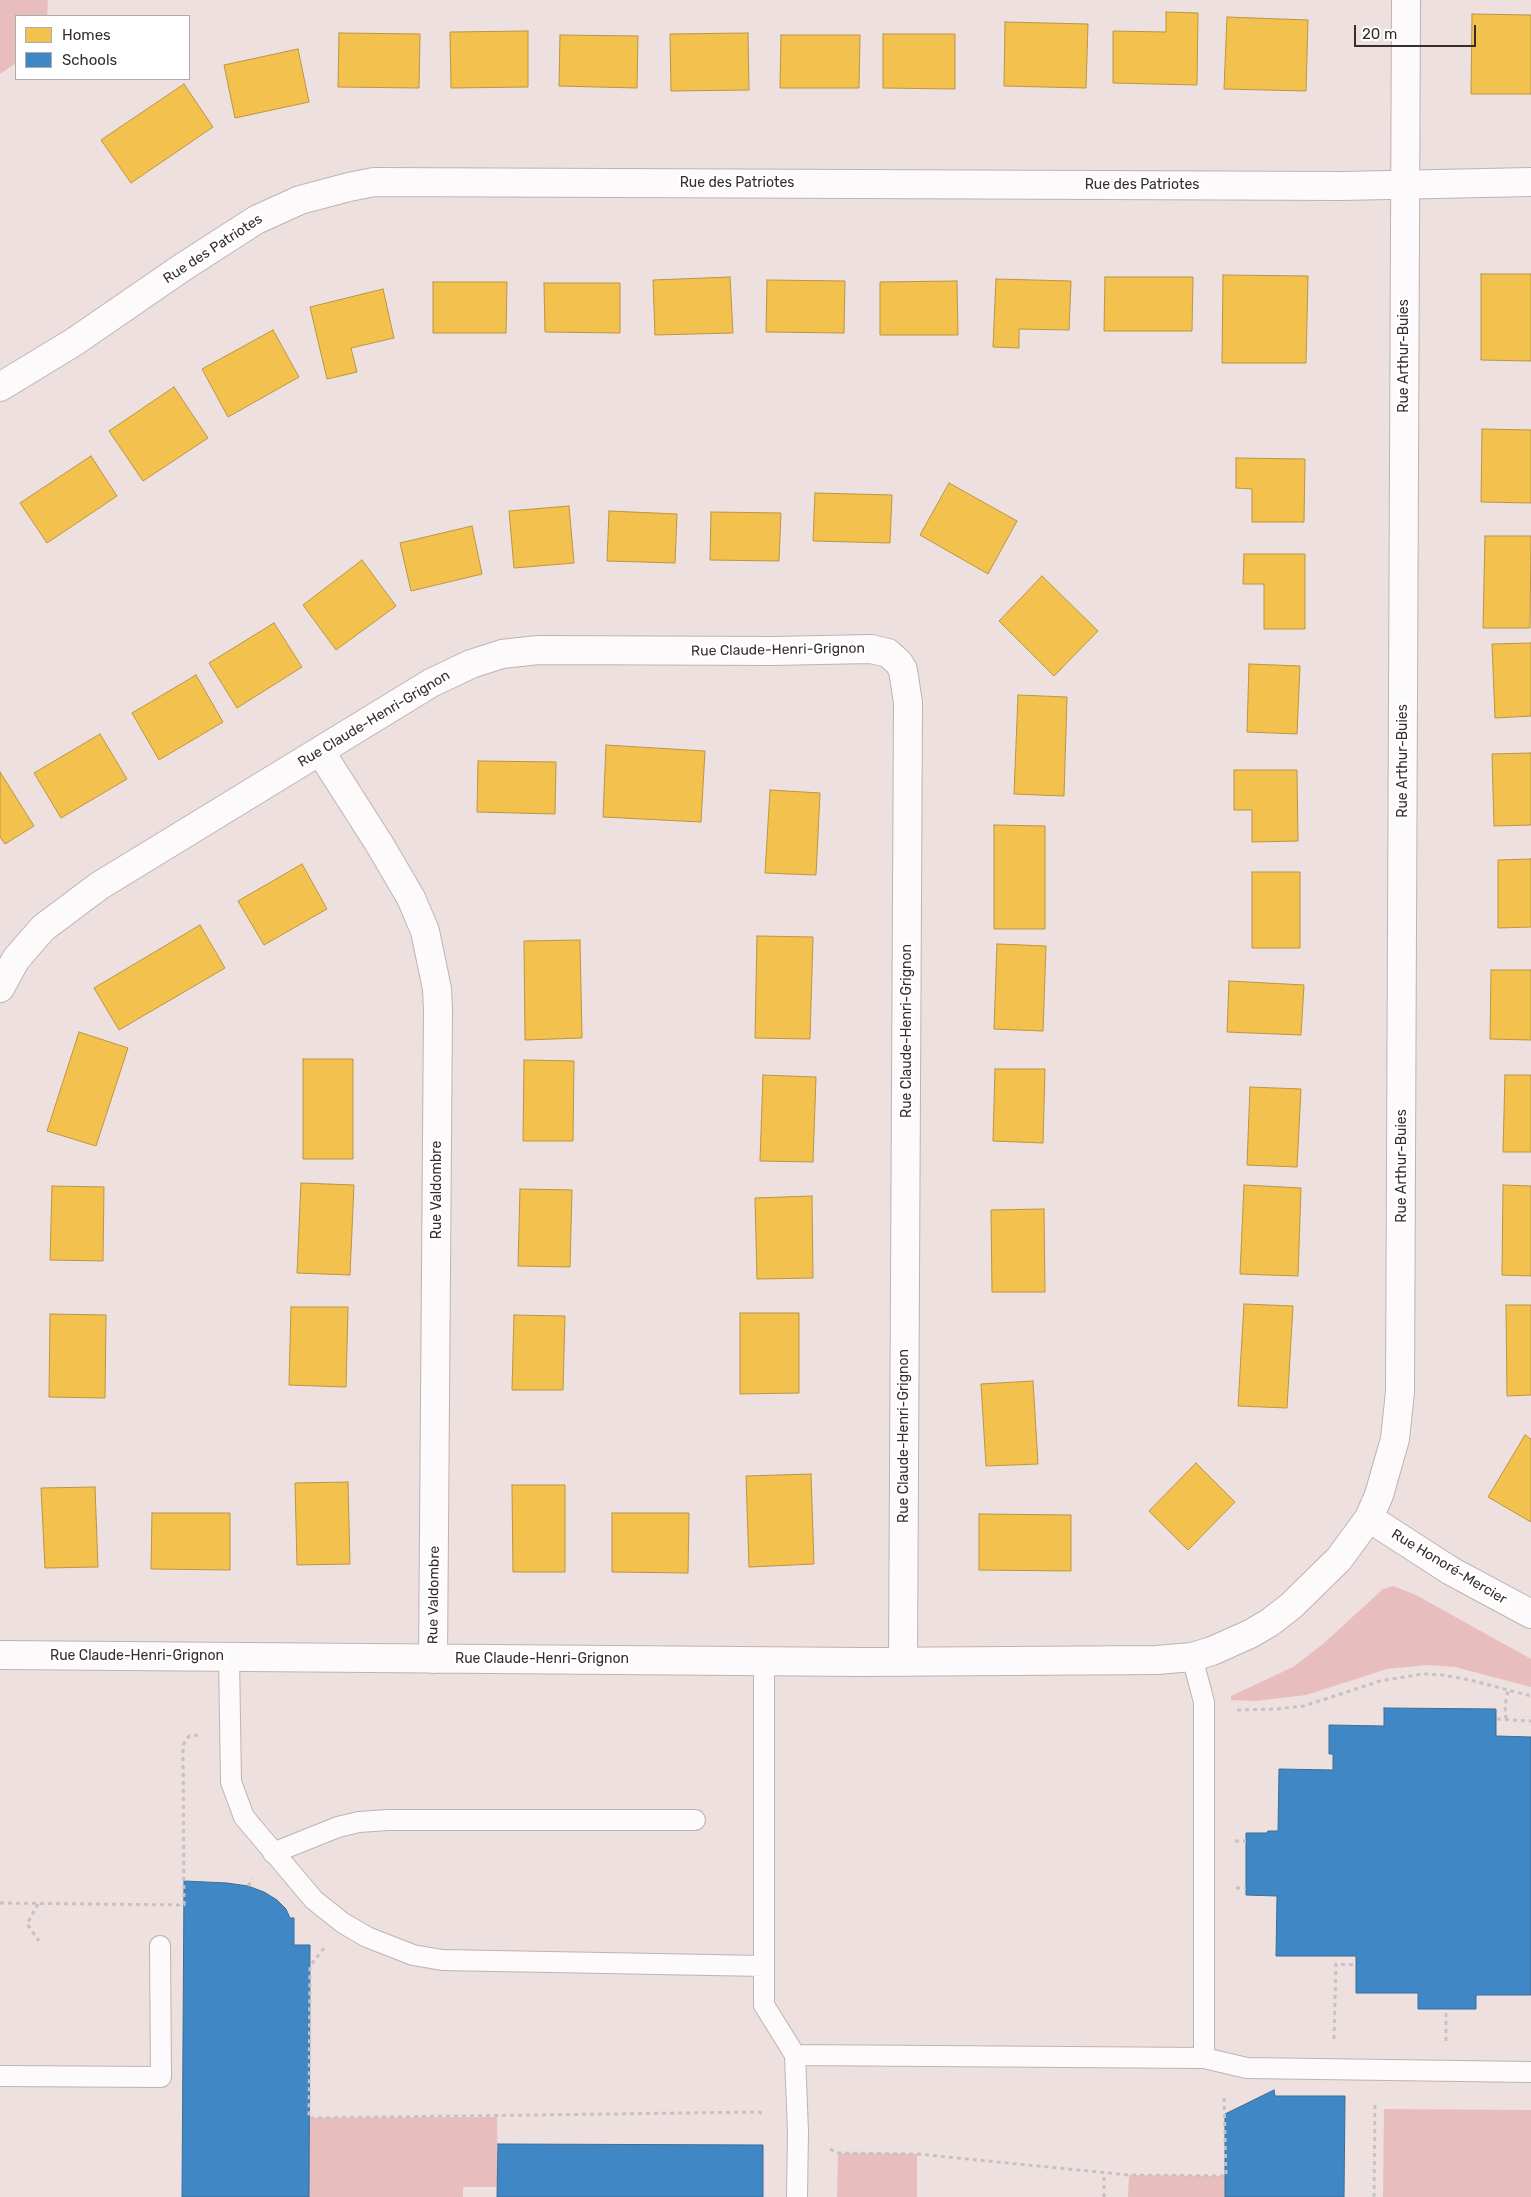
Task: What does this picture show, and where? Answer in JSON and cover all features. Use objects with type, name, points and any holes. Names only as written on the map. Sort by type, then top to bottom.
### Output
[{"type":"street","name":"Rue Arthur-Buies","points":[[1369,1518],[1379,1495],[1391,1455],[1400,1392],[1406,0]]},
{"type":"street","name":"Rue des Patriotes","points":[[0,387],[74,342],[183,267],[256,220],[307,198],[374,182],[1405,184],[1531,182]]},
{"type":"street","name":"Rue Claude-Henri-Grignon","points":[[0,988],[16,959],[28,944],[43,928],[78,900],[432,682],[470,664],[517,652],[871,649],[888,653],[899,663],[906,680],[908,703],[903,1662]]},
{"type":"street","name":"Rue Valdombre","points":[[320,751],[380,845],[411,898],[425,931],[437,989],[433,1659]]},
{"type":"street","name":"Rue Honoré-Mercier","points":[[1369,1518],[1451,1571],[1531,1614]]},
{"type":"street","name":"Rue Claude-Henri-Grignon","points":[[0,1655],[903,1662],[1136,1660],[1192,1657],[1212,1652],[1250,1634],[1269,1623],[1291,1606],[1339,1559],[1369,1518]]},
{"type":"lane","points":[[229,1657],[231,1782],[244,1816],[314,1900],[342,1923],[368,1938],[413,1955],[442,1960],[764,1966]]},
{"type":"lane","points":[[1192,1657],[1204,1702],[1204,2058]]},
{"type":"lane","points":[[764,1660],[764,2005],[796,2055],[797,2197]]},
{"type":"lane","points":[[273,1853],[338,1827],[359,1822],[388,1820],[695,1820]]},
{"type":"lane","points":[[0,2076],[161,2077],[160,1946]]},
{"type":"lane","points":[[796,2055],[1204,2058],[1247,2068],[1531,2072]]},
{"type":"path","points":[[1231,1710],[1277,1710],[1304,1706],[1380,1681],[1422,1674],[1443,1675],[1531,1696]]},
{"type":"path","points":[[1506,1720],[1508,1691]]},
{"type":"path","points":[[1496,1719],[1531,1721]]},
{"type":"path","points":[[0,1903],[184,1905],[183,1744],[189,1736]]},
{"type":"path","points":[[38,1904],[27,1924],[39,1941]]},
{"type":"path","points":[[1334,2019],[1336,1964],[1356,1965]]},
{"type":"path","points":[[310,1966],[310,2118],[759,2112]]},
{"type":"path","points":[[1446,2009],[1446,2020]]},
{"type":"path","points":[[1374,2197],[1375,2102],[1384,2103]]},
{"type":"path","points":[[838,2153],[917,2154],[1129,2175],[1226,2176],[1225,2114]]},
{"type":"path","points":[[1104,2172],[1104,2197]]},
{"type":"shaded area","points":[[0,0],[48,0],[47,15],[15,15],[15,64],[0,74]]},
{"type":"shaded area","points":[[1393,1586],[1416,1595],[1531,1659],[1531,1687],[1455,1667],[1428,1665],[1387,1669],[1306,1695],[1255,1701],[1231,1700],[1231,1696],[1293,1667],[1323,1644],[1383,1589]]},
{"type":"shaded area","points":[[1384,2109],[1531,2110],[1531,2197],[1383,2197]]},
{"type":"shaded area","points":[[497,2117],[498,2187],[463,2187],[463,2197],[309,2197],[309,2118]]},
{"type":"shaded area","points":[[838,2153],[917,2154],[917,2197],[837,2197]]},
{"type":"shaded area","points":[[1129,2175],[1226,2176],[1225,2197],[1128,2197]]},
{"type":"building: Homes","points":[[1166,12],[1198,13],[1197,85],[1113,83],[1113,31],[1166,32]]},
{"type":"building: Homes","points":[[1472,14],[1531,15],[1531,94],[1471,94]]},
{"type":"building: Homes","points":[[1227,17],[1308,20],[1306,91],[1224,89]]},
{"type":"building: Homes","points":[[1005,22],[1088,24],[1086,88],[1004,86]]},
{"type":"building: Homes","points":[[528,31],[528,87],[451,88],[450,32]]},
{"type":"building: Homes","points":[[339,33],[420,34],[419,88],[338,87]]},
{"type":"building: Homes","points":[[748,33],[749,90],[671,91],[670,34]]},
{"type":"building: Homes","points":[[883,34],[955,34],[955,89],[883,88]]},
{"type":"building: Homes","points":[[560,35],[638,36],[637,88],[559,86]]},
{"type":"building: Homes","points":[[781,35],[860,35],[859,88],[780,88]]},
{"type":"building: Homes","points":[[298,49],[309,102],[235,118],[224,65]]},
{"type":"building: Homes","points":[[184,84],[213,127],[131,183],[101,140]]},
{"type":"building: Homes","points":[[1481,274],[1531,274],[1531,361],[1481,360]]},
{"type":"building: Homes","points":[[1223,275],[1308,276],[1306,363],[1222,363]]},
{"type":"building: Homes","points":[[730,277],[733,333],[655,335],[653,280]]},
{"type":"building: Homes","points":[[1105,277],[1193,277],[1192,331],[1104,331]]},
{"type":"building: Homes","points":[[996,279],[1071,281],[1069,330],[1019,329],[1019,348],[993,347]]},
{"type":"building: Homes","points":[[767,280],[845,281],[844,333],[766,332]]},
{"type":"building: Homes","points":[[957,281],[958,335],[880,335],[880,282]]},
{"type":"building: Homes","points":[[433,282],[507,282],[506,333],[433,333]]},
{"type":"building: Homes","points":[[544,283],[620,283],[620,333],[545,332]]},
{"type":"building: Homes","points":[[383,289],[394,338],[351,348],[357,372],[327,379],[310,307]]},
{"type":"building: Homes","points":[[273,330],[299,377],[228,417],[202,369]]},
{"type":"building: Homes","points":[[174,387],[208,438],[143,481],[109,431]]},
{"type":"building: Homes","points":[[1482,429],[1531,430],[1531,503],[1481,502]]},
{"type":"building: Homes","points":[[91,456],[117,496],[47,543],[20,503]]},
{"type":"building: Homes","points":[[1236,458],[1305,459],[1304,522],[1252,522],[1252,489],[1236,488]]},
{"type":"building: Homes","points":[[949,483],[1017,521],[988,574],[920,535]]},
{"type":"building: Homes","points":[[815,493],[892,495],[890,543],[813,541]]},
{"type":"building: Homes","points":[[569,506],[574,563],[514,568],[509,511]]},
{"type":"building: Homes","points":[[609,511],[677,514],[675,563],[607,561]]},
{"type":"building: Homes","points":[[711,512],[781,513],[779,561],[710,560]]},
{"type":"building: Homes","points":[[472,526],[482,574],[411,591],[400,543]]},
{"type":"building: Homes","points":[[1485,536],[1531,536],[1530,628],[1483,628]]},
{"type":"building: Homes","points":[[1244,554],[1305,554],[1305,629],[1264,629],[1264,584],[1243,584]]},
{"type":"building: Homes","points":[[362,560],[396,606],[336,650],[303,605]]},
{"type":"building: Homes","points":[[1042,576],[1098,631],[1054,676],[999,621]]},
{"type":"building: Homes","points":[[274,623],[302,667],[237,708],[209,663]]},
{"type":"building: Homes","points":[[1531,643],[1531,716],[1495,718],[1492,644]]},
{"type":"building: Homes","points":[[1249,664],[1300,666],[1297,734],[1247,732]]},
{"type":"building: Homes","points":[[196,675],[223,722],[159,760],[132,713]]},
{"type":"building: Homes","points":[[1018,695],[1067,697],[1064,796],[1014,794]]},
{"type":"building: Homes","points":[[100,734],[127,779],[61,818],[34,773]]},
{"type":"building: Homes","points":[[606,745],[705,751],[701,822],[603,817]]},
{"type":"building: Homes","points":[[1531,753],[1531,825],[1494,826],[1492,754]]},
{"type":"building: Homes","points":[[478,761],[556,762],[555,814],[477,812]]},
{"type":"building: Homes","points":[[1234,770],[1297,770],[1298,841],[1252,842],[1252,810],[1234,810]]},
{"type":"building: Homes","points":[[0,772],[34,826],[5,844],[0,837]]},
{"type":"building: Homes","points":[[770,790],[820,793],[816,875],[765,873]]},
{"type":"building: Homes","points":[[994,825],[1045,826],[1045,929],[994,929]]},
{"type":"building: Homes","points":[[1531,859],[1531,927],[1498,928],[1498,860]]},
{"type":"building: Homes","points":[[302,864],[327,909],[264,945],[238,901]]},
{"type":"building: Homes","points":[[1252,872],[1300,872],[1300,948],[1252,948]]},
{"type":"building: Homes","points":[[200,925],[225,968],[119,1030],[94,988]]},
{"type":"building: Homes","points":[[757,936],[813,937],[810,1039],[755,1038]]},
{"type":"building: Homes","points":[[580,940],[582,1038],[525,1040],[524,941]]},
{"type":"building: Homes","points":[[997,944],[1046,946],[1043,1031],[994,1029]]},
{"type":"building: Homes","points":[[1491,970],[1531,970],[1531,1040],[1490,1039]]},
{"type":"building: Homes","points":[[1229,981],[1304,985],[1301,1035],[1227,1032]]},
{"type":"building: Homes","points":[[79,1032],[128,1048],[96,1146],[47,1131]]},
{"type":"building: Homes","points":[[303,1059],[353,1059],[353,1159],[303,1159]]},
{"type":"building: Homes","points":[[524,1060],[574,1061],[573,1141],[523,1141]]},
{"type":"building: Homes","points":[[995,1069],[1045,1069],[1043,1143],[993,1141]]},
{"type":"building: Homes","points":[[763,1075],[816,1077],[813,1162],[760,1161]]},
{"type":"building: Homes","points":[[1505,1075],[1531,1075],[1531,1152],[1503,1152]]},
{"type":"building: Homes","points":[[1250,1087],[1301,1089],[1297,1167],[1247,1165]]},
{"type":"building: Homes","points":[[301,1183],[354,1185],[350,1275],[297,1273]]},
{"type":"building: Homes","points":[[1244,1185],[1301,1188],[1298,1276],[1240,1274]]},
{"type":"building: Homes","points":[[1503,1185],[1531,1186],[1531,1276],[1502,1275]]},
{"type":"building: Homes","points":[[52,1186],[104,1187],[103,1261],[50,1260]]},
{"type":"building: Homes","points":[[520,1189],[572,1190],[570,1267],[518,1266]]},
{"type":"building: Homes","points":[[812,1196],[813,1278],[757,1279],[755,1198]]},
{"type":"building: Homes","points":[[1044,1209],[1045,1292],[992,1292],[991,1210]]},
{"type":"building: Homes","points":[[1244,1304],[1293,1306],[1287,1408],[1238,1406]]},
{"type":"building: Homes","points":[[1506,1305],[1531,1305],[1531,1395],[1507,1396]]},
{"type":"building: Homes","points":[[291,1307],[348,1307],[346,1387],[289,1385]]},
{"type":"building: Homes","points":[[740,1313],[799,1313],[799,1393],[740,1394]]},
{"type":"building: Homes","points":[[50,1314],[106,1315],[105,1398],[49,1397]]},
{"type":"building: Homes","points":[[514,1315],[565,1316],[563,1390],[512,1390]]},
{"type":"building: Homes","points":[[1033,1381],[1038,1464],[986,1466],[981,1384]]},
{"type":"building: Homes","points":[[1525,1435],[1531,1439],[1531,1522],[1488,1497]]},
{"type":"building: Homes","points":[[1196,1463],[1235,1502],[1188,1550],[1149,1511]]},
{"type":"building: Homes","points":[[811,1474],[814,1564],[749,1567],[746,1476]]},
{"type":"building: Homes","points":[[348,1482],[350,1564],[297,1565],[295,1483]]},
{"type":"building: Homes","points":[[512,1485],[565,1485],[565,1572],[513,1572]]},
{"type":"building: Homes","points":[[95,1487],[98,1567],[45,1568],[41,1488]]},
{"type":"building: Homes","points":[[152,1513],[230,1513],[230,1570],[151,1569]]},
{"type":"building: Homes","points":[[612,1513],[689,1513],[688,1573],[612,1572]]},
{"type":"building: Homes","points":[[979,1514],[1071,1515],[1071,1571],[979,1570]]},
{"type":"building: Schools","points":[[1384,1708],[1496,1709],[1496,1736],[1531,1737],[1531,1995],[1476,1995],[1476,2009],[1418,2009],[1418,1993],[1356,1993],[1356,1956],[1276,1956],[1277,1896],[1246,1895],[1246,1833],[1278,1831],[1279,1769],[1333,1770],[1333,1754],[1329,1754],[1329,1725],[1384,1726]]},
{"type":"building: Schools","points":[[184,1881],[227,1883],[248,1886],[264,1892],[277,1900],[286,1909],[290,1918],[294,1918],[294,1945],[310,1945],[309,2197],[182,2197]]},
{"type":"building: Schools","points":[[1274,2090],[1275,2096],[1345,2096],[1344,2197],[1225,2197],[1225,2114]]},
{"type":"building: Schools","points":[[498,2144],[763,2145],[763,2197],[497,2197]]}]
